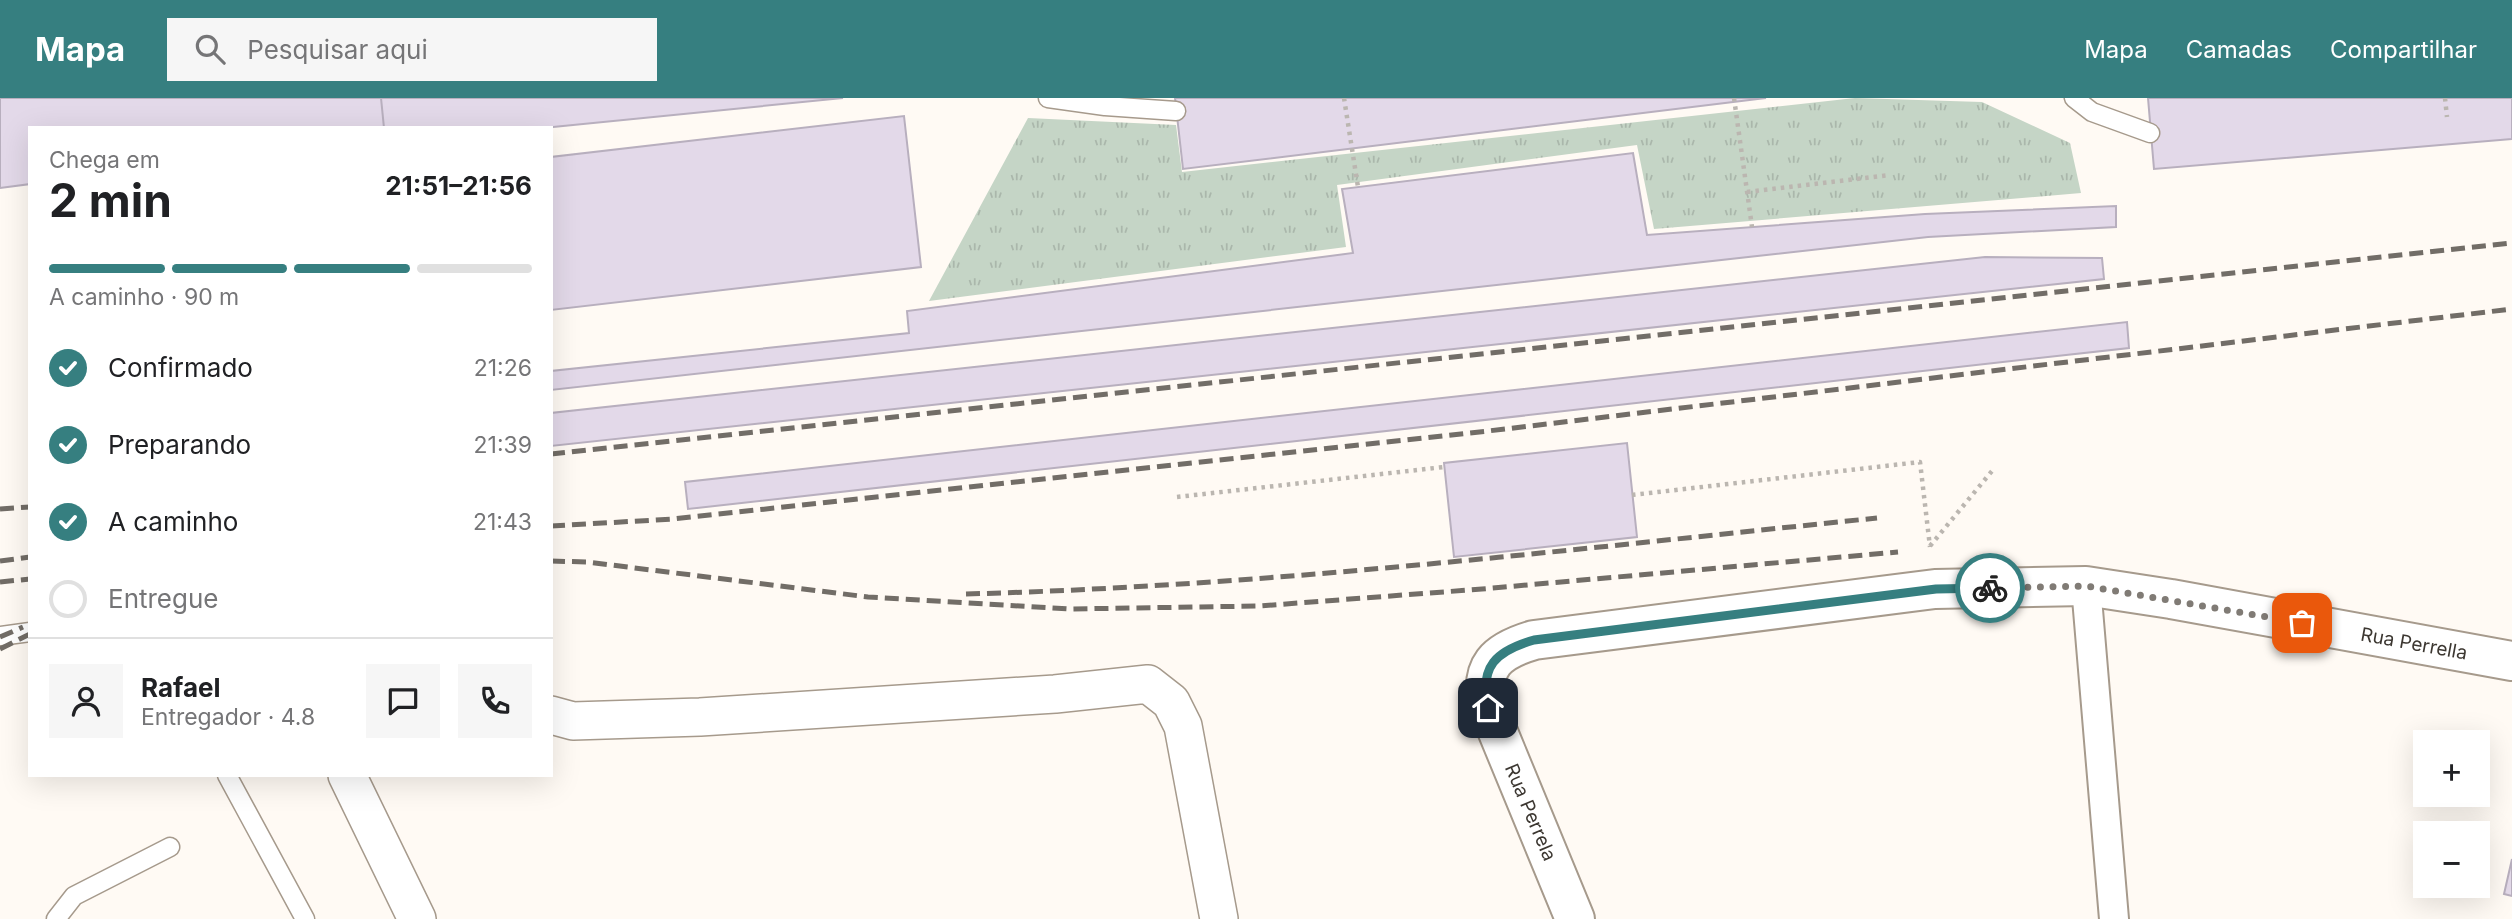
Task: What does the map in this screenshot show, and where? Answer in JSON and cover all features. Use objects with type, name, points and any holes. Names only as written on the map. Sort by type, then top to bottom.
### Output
[{"type":"street","name":"Rua Perrella","points":[[1491,664],[1500,653],[1534,640],[1936,589],[2086,586],[2512,661]]},
{"type":"street","points":[[2086,586],[2114,919]]},
{"type":"street","name":"Rua Perrela","points":[[1491,664],[1484,692],[1488,708],[1575,919]]},
{"type":"street","points":[[553,716],[573,721],[700,717],[1055,694],[1148,684],[1171,702],[1183,726],[1219,919]]},
{"type":"street","points":[[347,777],[417,919]]},
{"type":"lane","points":[[1048,98],[1105,106],[1176,111]]},
{"type":"lane","points":[[2074,98],[2092,111],[2150,133]]},
{"type":"lane","points":[[0,636],[28,632]]},
{"type":"lane","points":[[228,777],[305,919]]},
{"type":"lane","points":[[56,919],[74,896],[170,847]]},
{"type":"path","points":[[1344,98],[1358,187]]},
{"type":"path","points":[[1734,98],[1752,227]]},
{"type":"path","points":[[2445,98],[2446,117]]},
{"type":"path","points":[[1747,192],[1890,175]]},
{"type":"path","points":[[1632,495],[1920,462],[1936,589]]},
{"type":"path","points":[[1177,497],[1444,467]]},
{"type":"path","points":[[1930,547],[1992,471]]},
{"type":"green space","points":[[1855,98],[1982,102],[2070,143],[2081,193],[1654,229],[1637,145],[1337,185],[1346,247],[929,301],[1028,118],[1176,125],[1182,172]]},
{"type":"building","points":[[0,98],[381,98],[384,126],[28,126],[28,184],[0,188]]},
{"type":"building","points":[[381,98],[843,98],[553,127],[384,126]]},
{"type":"building","points":[[1175,98],[1766,98],[1183,169]]},
{"type":"building","points":[[2148,98],[2512,98],[2512,139],[2154,169]]},
{"type":"building","points":[[904,116],[921,267],[553,310],[553,157]]},
{"type":"building","points":[[1633,153],[1647,235],[1925,214],[2116,206],[2116,227],[1928,237],[553,390],[553,371],[909,333],[907,311],[1353,253],[1342,189]]},
{"type":"building","points":[[1985,257],[2102,258],[2104,279],[553,446],[553,413]]},
{"type":"building","points":[[2127,322],[2129,348],[688,509],[685,482]]},
{"type":"building","points":[[1627,443],[1637,537],[1454,557],[1444,463]]},
{"type":"building","points":[[2512,859],[2512,896],[2504,894]]},
{"type":"railway","points":[[553,454],[2512,243]]},
{"type":"railway","points":[[553,526],[673,519],[1488,431],[2512,309]]},
{"type":"railway","points":[[0,509],[28,507]]},
{"type":"railway","points":[[966,594],[1080,590],[1308,575],[1877,518]]},
{"type":"railway","points":[[553,561],[587,562],[868,597],[1069,609],[1259,606],[1898,552]]},
{"type":"railway","points":[[0,561],[28,557]]},
{"type":"railway","points":[[0,582],[28,579]]},
{"type":"railway","points":[[0,637],[23,627]]},
{"type":"railway","points":[[0,649],[28,635]]},
{"type":"way so far","points":[[1990,588],[2086,586],[2302,623]]},
{"type":"route","points":[[1488,708],[1484,692],[1491,664],[1500,653],[1534,640],[1936,589],[1990,588]]}]
